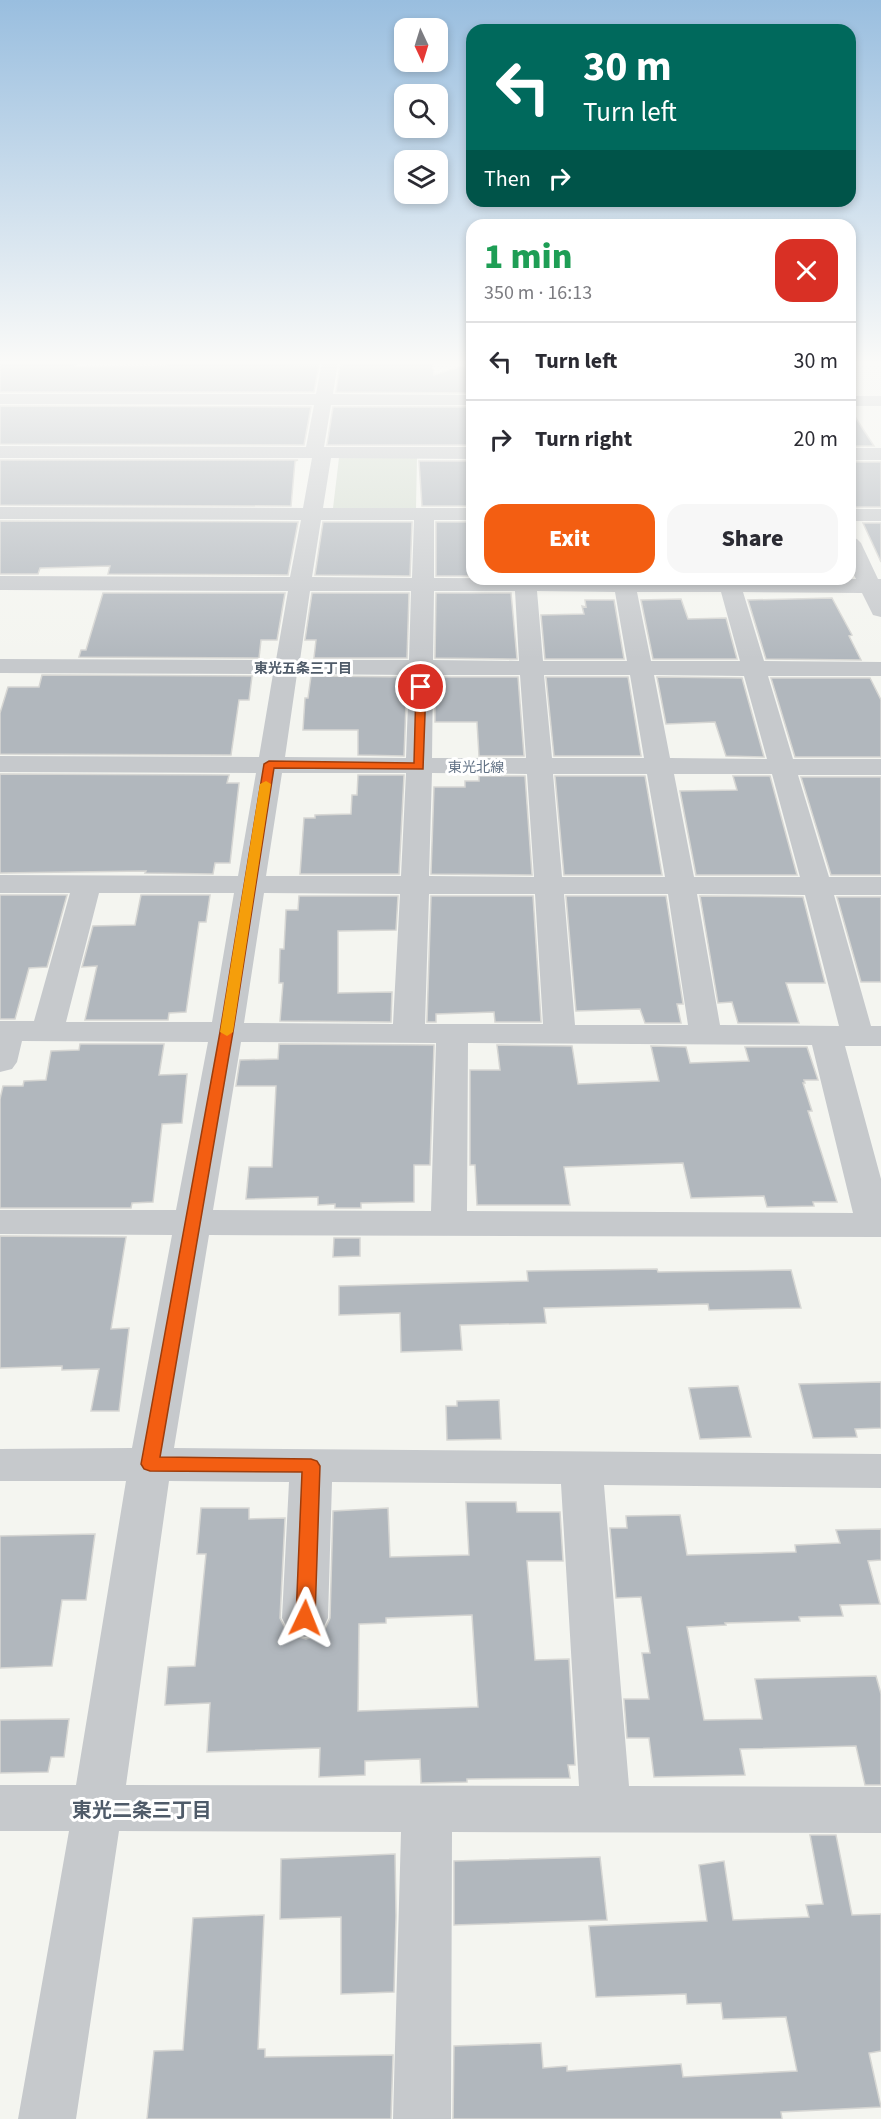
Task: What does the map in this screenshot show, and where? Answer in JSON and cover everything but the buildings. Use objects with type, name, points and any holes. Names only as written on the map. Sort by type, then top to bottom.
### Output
[{"type":"street","points":[[47,2119],[98,1808],[150,1464],[287,667],[317,461]]},
{"type":"street","points":[[0,513],[466,514]]},
{"type":"street","points":[[409,1033],[419,767],[424,514]]},
{"type":"street","points":[[856,515],[881,515]]},
{"type":"street","points":[[856,553],[876,586],[881,610]]},
{"type":"street","points":[[0,584],[466,584]]},
{"type":"street","points":[[526,585],[560,1033]]},
{"type":"street","points":[[626,585],[706,1035]]},
{"type":"street","points":[[0,1222],[878,1225],[855,1036],[817,885],[730,585]]},
{"type":"street","points":[[839,585],[876,586]]},
{"type":"street","points":[[0,666],[881,669]]},
{"type":"street","name":"東光北線","points":[[0,764],[881,767]]},
{"type":"street","points":[[0,884],[881,886]]},
{"type":"street","points":[[47,1032],[87,884]]},
{"type":"street","points":[[3,1041],[47,1032],[855,1036]]},
{"type":"street","points":[[448,1224],[452,1033]]},
{"type":"street","points":[[0,1466],[150,1464],[881,1471]]},
{"type":"street","points":[[305,1618],[311,1466]]},
{"type":"street","points":[[581,1468],[606,1809]]},
{"type":"street","points":[[0,1808],[881,1810]]},
{"type":"street","points":[[422,2119],[427,1808]]},
{"type":"shaded area","points":[[339,461],[417,461],[416,508],[333,508]]},
{"type":"slow traffic","points":[[227,1032],[266,784]]},
{"type":"district","name":"東光五条三丁目","points":[[303,668]]},
{"type":"district","name":"東光二条三丁目","points":[[142,1810]]},
{"type":"route","points":[[305,1618],[311,1466],[150,1464],[226,1032],[269,764],[419,767],[421,687]]}]
